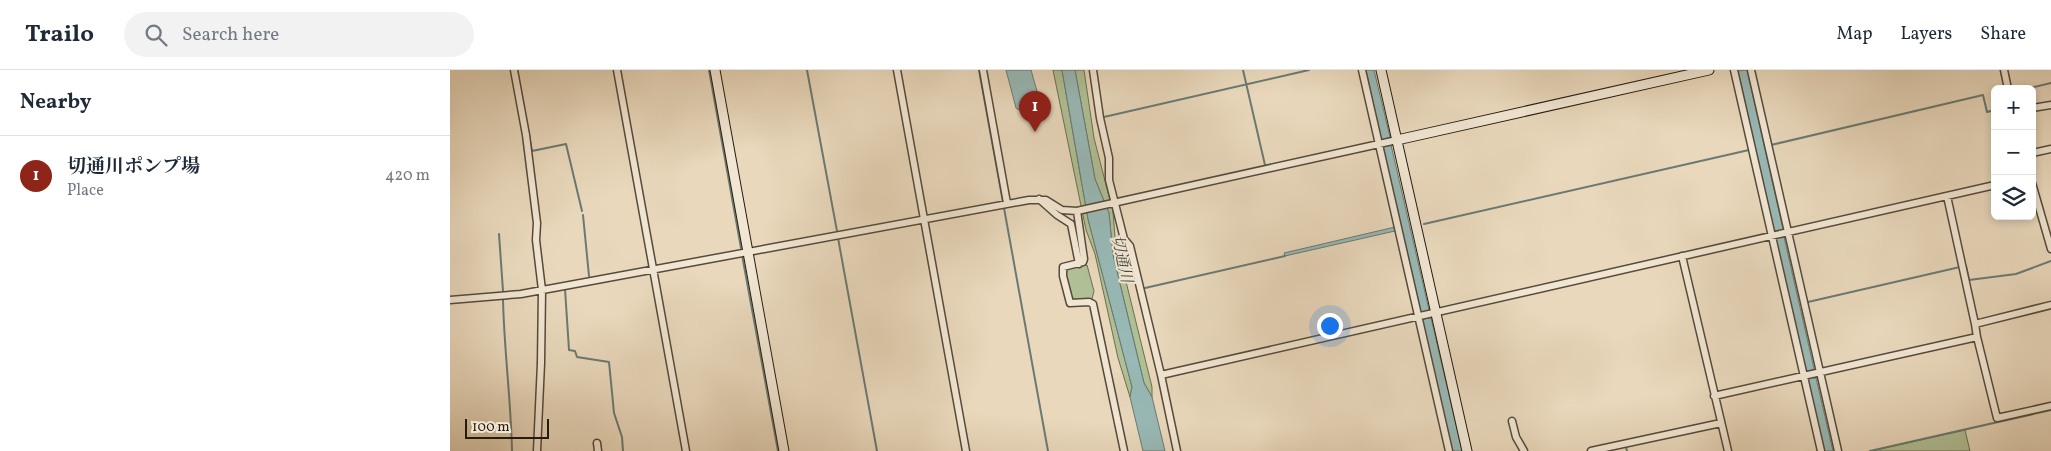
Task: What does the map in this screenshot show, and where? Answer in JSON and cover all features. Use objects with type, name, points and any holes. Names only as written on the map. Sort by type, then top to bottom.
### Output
[{"type":"street","points":[[514,70],[526,135],[537,223],[536,240],[542,290],[541,363],[536,451]]},
{"type":"street","points":[[618,70],[686,451]]},
{"type":"street","points":[[715,70],[784,451]]},
{"type":"street","points":[[897,70],[966,451]]},
{"type":"street","points":[[983,70],[1007,204]]},
{"type":"street","points":[[1093,70],[1100,118],[1109,158],[1109,180],[1113,203],[1124,239],[1130,246],[1177,451]]},
{"type":"street","points":[[1362,70],[1387,142],[1426,314],[1449,451]]},
{"type":"street","points":[[1381,70],[1387,142],[1426,314],[1467,451]]},
{"type":"street","points":[[450,300],[542,290],[924,218],[1039,199],[1046,200],[1066,212],[1078,211],[1709,70]]},
{"type":"street","points":[[1734,70],[1780,234],[1811,374],[1838,451]]},
{"type":"street","points":[[1751,70],[1780,234],[1811,374],[1821,451]]},
{"type":"street","points":[[2004,70],[2007,85]]},
{"type":"street","points":[[2036,107],[2051,105]]},
{"type":"street","points":[[2036,152],[2051,149]]},
{"type":"street","points":[[1161,375],[1991,186]]},
{"type":"street","points":[[1947,196],[1977,337],[1997,418],[2051,406]]},
{"type":"street","points":[[2036,197],[2051,249]]},
{"type":"street","points":[[1039,199],[1056,216],[1071,224],[1079,264]]},
{"type":"street","points":[[1078,211],[1084,259],[1079,264],[1063,267],[1062,276],[1070,302],[1089,302],[1093,304],[1124,451]]},
{"type":"street","points":[[1682,256],[1728,451]]},
{"type":"street","points":[[1975,324],[2051,305]]},
{"type":"street","points":[[1714,396],[1977,337]]},
{"type":"street","points":[[1512,421],[1516,437],[1524,451]]},
{"type":"street","points":[[1591,451],[1721,423]]},
{"type":"street","points":[[596,443],[598,451]]},
{"type":"green space","points":[[1053,70],[1062,70],[1088,219],[1132,387],[1130,397],[1118,358],[1095,254],[1086,230]]},
{"type":"green space","points":[[1075,70],[1084,70],[1094,138],[1113,212],[1115,237],[1152,387],[1152,397],[1144,383],[1113,255],[1109,213],[1095,179]]},
{"type":"green space","points":[[1087,265],[1094,291],[1092,299],[1072,300],[1065,275],[1068,269]]},
{"type":"green space","points":[[1965,430],[1970,451],[1871,451]]},
{"type":"water","points":[[1006,70],[1031,70],[1040,102],[1035,110],[1024,113],[1016,108]]},
{"type":"water","points":[[1062,70],[1075,70],[1095,179],[1109,213],[1113,255],[1144,383],[1152,397],[1165,451],[1143,451],[1130,397],[1132,387],[1088,219]]},
{"type":"water","points":[[1366,70],[1374,70],[1390,137],[1387,138],[1389,145],[1391,145],[1429,310],[1427,311],[1428,318],[1431,318],[1462,451],[1452,451],[1422,320],[1425,319],[1424,312],[1421,312],[1383,147],[1386,146],[1384,140],[1381,139]]},
{"type":"water","points":[[1747,70],[1783,229],[1780,231],[1781,238],[1784,237],[1814,369],[1811,370],[1813,378],[1816,378],[1833,451],[1824,451],[1807,379],[1810,379],[1809,371],[1806,371],[1776,239],[1779,238],[1777,232],[1774,231],[1738,71]]},
{"type":"water","points":[[1395,227],[1395,231],[1285,256],[1284,253]]},
{"type":"waterway","points":[[517,70],[532,151],[566,144],[582,211]]},
{"type":"waterway","points":[[709,70],[741,248]]},
{"type":"waterway","points":[[807,70],[837,231]]},
{"type":"waterway","points":[[979,70],[1003,202]]},
{"type":"waterway","points":[[1243,70],[1265,165]]},
{"type":"waterway","points":[[1104,117],[1309,70]]},
{"type":"waterway","points":[[2036,87],[2051,83]]},
{"type":"waterway","points":[[1771,145],[1983,95],[1987,112],[1991,111]]},
{"type":"waterway","points":[[1424,224],[1749,150]]},
{"type":"waterway","points":[[1004,208],[1048,451]]},
{"type":"waterway","points":[[583,215],[589,276]]},
{"type":"waterway","points":[[499,234],[503,291]]},
{"type":"waterway","points":[[838,238],[877,451]]},
{"type":"waterway","points":[[742,255],[778,451]]},
{"type":"waterway","points":[[1145,288],[1285,256]]},
{"type":"waterway","points":[[1966,266],[1969,280],[2016,274],[2051,261]]},
{"type":"waterway","points":[[1808,302],[1960,267]]},
{"type":"waterway","points":[[565,289],[569,350],[575,351],[577,357],[609,362],[614,413],[622,437],[623,451]]},
{"type":"waterway","points":[[503,299],[512,451]]},
{"type":"waterway","points":[[1870,451],[2051,410]]},
{"type":"waterway","points":[[1626,447],[1627,451]]},
{"type":"place","name":"切通川ポンプ場","points":[[1035,132]]},
{"type":"water label","name":"切通川","points":[[1121,259]]}]
